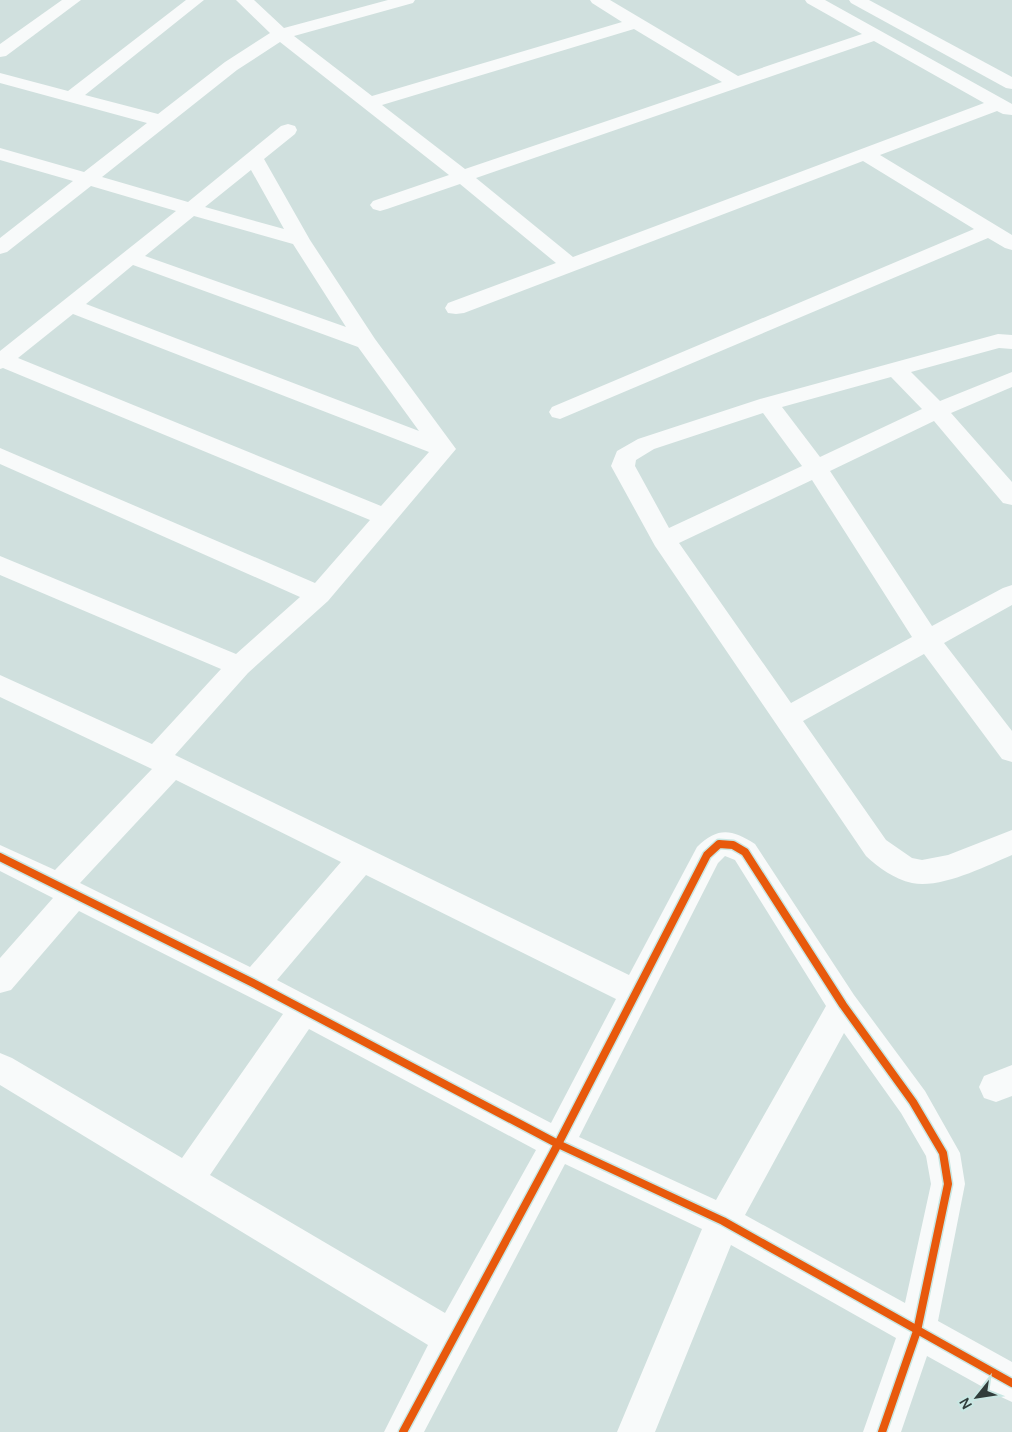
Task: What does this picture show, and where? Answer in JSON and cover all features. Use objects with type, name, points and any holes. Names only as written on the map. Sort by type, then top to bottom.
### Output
[{"type":"street","points":[[0,52],[73,0]]},
{"type":"street","points":[[71,97],[196,0]]},
{"type":"street","points":[[244,0],[281,34],[570,265]]},
{"type":"street","points":[[0,248],[231,66],[281,34],[407,0]]},
{"type":"street","points":[[598,0],[736,83]]},
{"type":"street","points":[[814,0],[1005,108]]},
{"type":"street","points":[[857,0],[1012,84]]},
{"type":"street","points":[[369,103],[635,23]]},
{"type":"street","points":[[380,205],[876,35]]},
{"type":"street","points":[[0,78],[162,121]]},
{"type":"street","points":[[456,308],[865,154],[1005,108]]},
{"type":"street","points":[[288,130],[2,361],[385,517]]},
{"type":"street","points":[[0,154],[191,207],[300,240]]},
{"type":"street","points":[[865,154],[1012,244]]},
{"type":"street","points":[[254,158],[300,240],[366,342],[444,449]]},
{"type":"street","points":[[560,412],[990,230]]},
{"type":"street","points":[[130,257],[366,342]]},
{"type":"street","points":[[70,305],[444,449]]},
{"type":"street","points":[[1012,342],[998,341],[768,404],[646,444],[626,456],[623,466],[664,540],[876,848],[893,862],[913,871],[940,870],[1012,842]]},
{"type":"street","points":[[897,370],[937,411],[1012,497]]},
{"type":"street","points":[[664,540],[937,411],[1012,379]]},
{"type":"street","points":[[768,404],[816,468],[927,640],[1012,751]]},
{"type":"street","points":[[0,980],[164,762],[239,666],[319,595],[444,449]]},
{"type":"street","points":[[0,456],[319,595]]},
{"type":"street","points":[[0,565],[239,666]]},
{"type":"street","points":[[786,718],[1012,594]]},
{"type":"street","points":[[0,685],[164,762],[636,994]]},
{"type":"street","points":[[403,1432],[558,1144],[707,855],[719,844],[733,845],[745,852],[843,1005],[913,1102],[943,1153],[948,1184],[918,1331],[882,1432]]},
{"type":"street","points":[[0,857],[255,984],[558,1144],[723,1220],[1012,1382]]},
{"type":"street","points":[[255,984],[361,859]]},
{"type":"street","points":[[636,1432],[723,1220],[843,1005]]},
{"type":"street","points":[[187,1180],[304,1010]]},
{"type":"street","points":[[0,1068],[452,1338]]},
{"type":"cycle path","points":[[403,1432],[558,1144],[707,855],[719,844],[733,845],[745,852],[843,1005],[913,1102],[943,1153],[948,1184],[917,1331],[882,1432]]},
{"type":"cycle path","points":[[0,857],[255,984],[558,1144],[723,1221],[1012,1383]]}]
